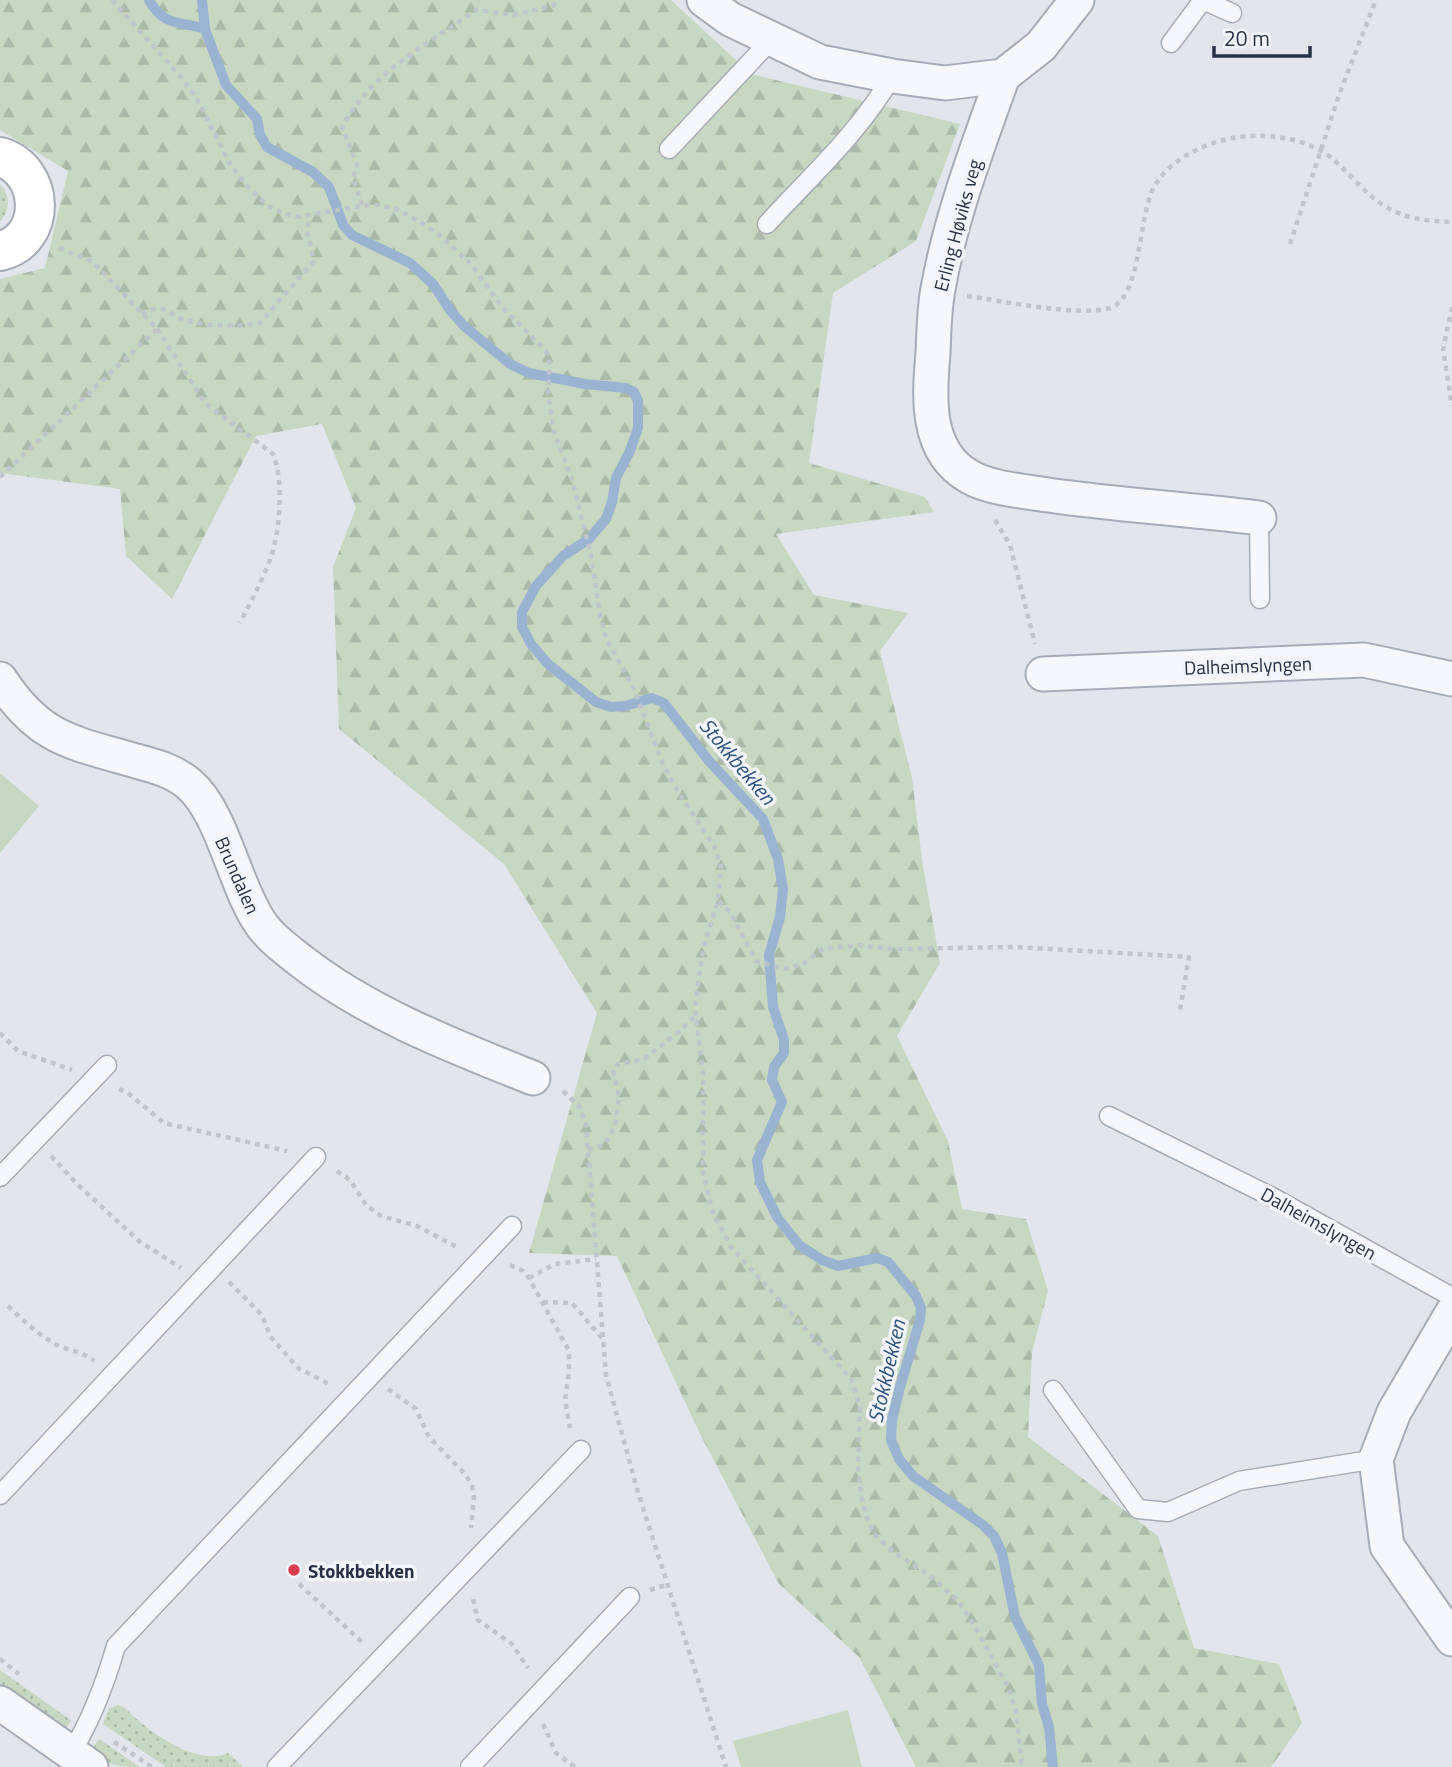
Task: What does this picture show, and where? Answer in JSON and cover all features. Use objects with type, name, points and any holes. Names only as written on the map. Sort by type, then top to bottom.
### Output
[{"type":"street","points":[[704,0],[730,19],[820,62],[945,83],[1003,76],[1041,46],[1077,0]]},
{"type":"street","name":"Erling Høviks veg","points":[[1003,76],[953,222],[937,291],[930,391],[934,428],[944,454],[970,477],[1008,489],[1259,519]]},
{"type":"street","points":[[0,157],[18,166],[27,177],[34,189],[36,203],[29,230],[10,245]]},
{"type":"street","name":"Dalheimslyngen","points":[[1043,674],[1364,660],[1452,679]]},
{"type":"street","name":"Brundalen","points":[[0,679],[31,717],[54,735],[81,746],[167,770],[189,784],[209,809],[248,902],[260,922],[316,973],[349,994],[411,1026],[533,1078]]},
{"type":"street","points":[[1452,1313],[1394,1412],[1376,1459],[1387,1546],[1452,1639]]},
{"type":"street","points":[[0,1703],[81,1760]]},
{"type":"lane","points":[[1171,43],[1203,0],[1232,13]]},
{"type":"lane","points":[[668,149],[771,40]]},
{"type":"lane","points":[[767,224],[844,142],[881,95],[891,76]]},
{"type":"lane","points":[[1259,519],[1260,599]]},
{"type":"lane","points":[[0,1177],[101,1071]]},
{"type":"lane","name":"Dalheimslyngen","points":[[1109,1116],[1274,1198],[1452,1297]]},
{"type":"lane","points":[[0,1495],[316,1157]]},
{"type":"lane","points":[[81,1760],[88,1725],[102,1694],[116,1646],[512,1226]]},
{"type":"lane","points":[[1053,1390],[1138,1509],[1168,1512],[1239,1482],[1376,1459]]},
{"type":"lane","points":[[277,1767],[580,1450]]},
{"type":"lane","points":[[470,1767],[630,1597]]},
{"type":"path","points":[[112,0],[181,77],[197,99],[217,141],[245,184],[267,205],[298,217],[373,204],[396,209],[438,234],[472,265],[501,306],[546,351],[550,366],[548,393],[554,431],[572,480],[584,527],[606,638],[634,689],[662,762],[714,846],[722,865],[718,900],[703,950],[695,1007],[703,1075],[703,1172],[713,1213],[731,1247],[852,1379],[860,1406],[858,1466],[866,1515],[874,1534],[896,1554],[929,1575],[957,1600],[973,1623],[1009,1689],[1016,1712],[1022,1767]]},
{"type":"path","points":[[362,205],[353,178],[356,165],[342,127],[351,109],[387,71],[476,10],[513,15],[553,6],[558,0]]},
{"type":"path","points":[[1290,244],[1340,92],[1376,0]]},
{"type":"path","points":[[937,291],[1049,307],[1091,310],[1118,304],[1131,284],[1140,234],[1153,188],[1163,174],[1202,147],[1233,138],[1261,135],[1303,143],[1321,150],[1370,196],[1389,209],[1424,221],[1452,222]]},
{"type":"path","points":[[142,314],[157,308],[169,310],[179,318],[202,324],[260,323],[313,261],[307,231],[309,217]]},
{"type":"path","points":[[10,245],[64,249],[93,262],[157,329],[205,402],[273,454],[277,464],[279,506],[271,556],[240,623]]},
{"type":"path","points":[[1452,307],[1443,349],[1452,406]]},
{"type":"path","points":[[0,477],[157,329]]},
{"type":"path","points":[[970,477],[1010,545],[1043,674]]},
{"type":"path","points":[[718,900],[730,912],[756,961],[785,970],[803,964],[823,948],[859,945],[891,949],[1016,947],[1189,957],[1180,1010]]},
{"type":"path","points":[[588,1150],[604,1144],[615,1126],[619,1097],[613,1072],[618,1064],[643,1059],[696,1015]]},
{"type":"path","points":[[0,1033],[18,1051],[101,1071],[164,1123],[316,1157],[350,1180],[366,1205],[381,1216],[417,1226],[438,1239],[482,1258],[513,1266],[529,1278],[569,1351],[565,1400],[571,1435],[580,1450]]},
{"type":"path","points":[[533,1078],[565,1093],[580,1107],[586,1125],[606,1375],[637,1489],[726,1767]]},
{"type":"path","points":[[36,1140],[78,1185],[139,1241],[177,1264]]},
{"type":"path","points":[[529,1278],[555,1264],[596,1259]]},
{"type":"path","points":[[213,1267],[262,1315],[270,1336],[298,1368],[332,1385],[387,1388],[416,1409],[429,1437],[466,1475],[474,1497],[466,1570],[478,1620],[512,1644],[538,1695],[556,1753],[575,1767]]},
{"type":"path","points":[[543,1302],[572,1303],[603,1338]]},
{"type":"path","points":[[8,1306],[48,1340],[90,1358]]},
{"type":"path","points":[[299,1584],[380,1658]]},
{"type":"green space","points":[[0,0],[671,0],[751,74],[960,124],[916,241],[833,293],[809,463],[925,497],[934,512],[776,534],[814,595],[908,613],[880,651],[912,778],[922,860],[940,963],[897,1036],[948,1141],[962,1209],[1026,1219],[1048,1291],[1032,1352],[1028,1437],[1158,1536],[1194,1648],[1279,1664],[1302,1723],[1271,1767],[916,1767],[859,1657],[779,1584],[699,1432],[617,1256],[529,1253],[597,1013],[504,864],[339,729],[333,567],[356,508],[322,424],[256,436],[172,599],[126,556],[120,489],[0,473],[0,279],[45,268],[68,171],[0,130]]},
{"type":"green space","points":[[0,184],[8,203],[0,222]]},
{"type":"green space","points":[[0,773],[39,806],[0,853]]},
{"type":"green space","points":[[0,1670],[68,1718],[71,1721],[66,1728],[59,1728],[0,1686]]},
{"type":"green space","points":[[119,1705],[159,1736],[187,1751],[215,1756],[228,1753],[243,1767],[166,1767],[103,1724],[109,1708]]},
{"type":"green space","points":[[848,1710],[862,1767],[741,1767],[733,1741]]},
{"type":"green space","points":[[99,1739],[140,1767],[120,1766],[102,1759],[93,1748]]},
{"type":"waterway","name":"Stokkbekken","points":[[149,0],[167,19],[205,29]]},
{"type":"waterway","name":"Stokkbekken","points":[[202,0],[205,29],[226,85],[257,119],[260,135],[267,147],[313,172],[329,187],[343,225],[352,235],[410,263],[433,284],[464,326],[510,364],[529,373],[585,384],[626,388],[634,392],[638,401],[638,428],[616,478],[606,519],[589,539],[563,556],[536,586],[522,612],[522,627],[531,644],[548,664],[596,702],[611,707],[652,698],[664,703],[709,761],[763,819],[778,859],[783,889],[780,917],[769,955],[773,1007],[784,1040],[784,1053],[774,1067],[772,1080],[782,1102],[757,1160],[760,1182],[777,1217],[799,1245],[822,1260],[838,1266],[877,1258],[888,1262],[916,1296],[921,1308],[920,1320],[892,1420],[891,1440],[899,1459],[913,1476],[983,1525],[994,1536],[1002,1553],[1015,1617],[1039,1665],[1042,1704],[1049,1727],[1053,1767]]},
{"type":"place","name":"Stokkbekken","points":[[294,1570]]}]
